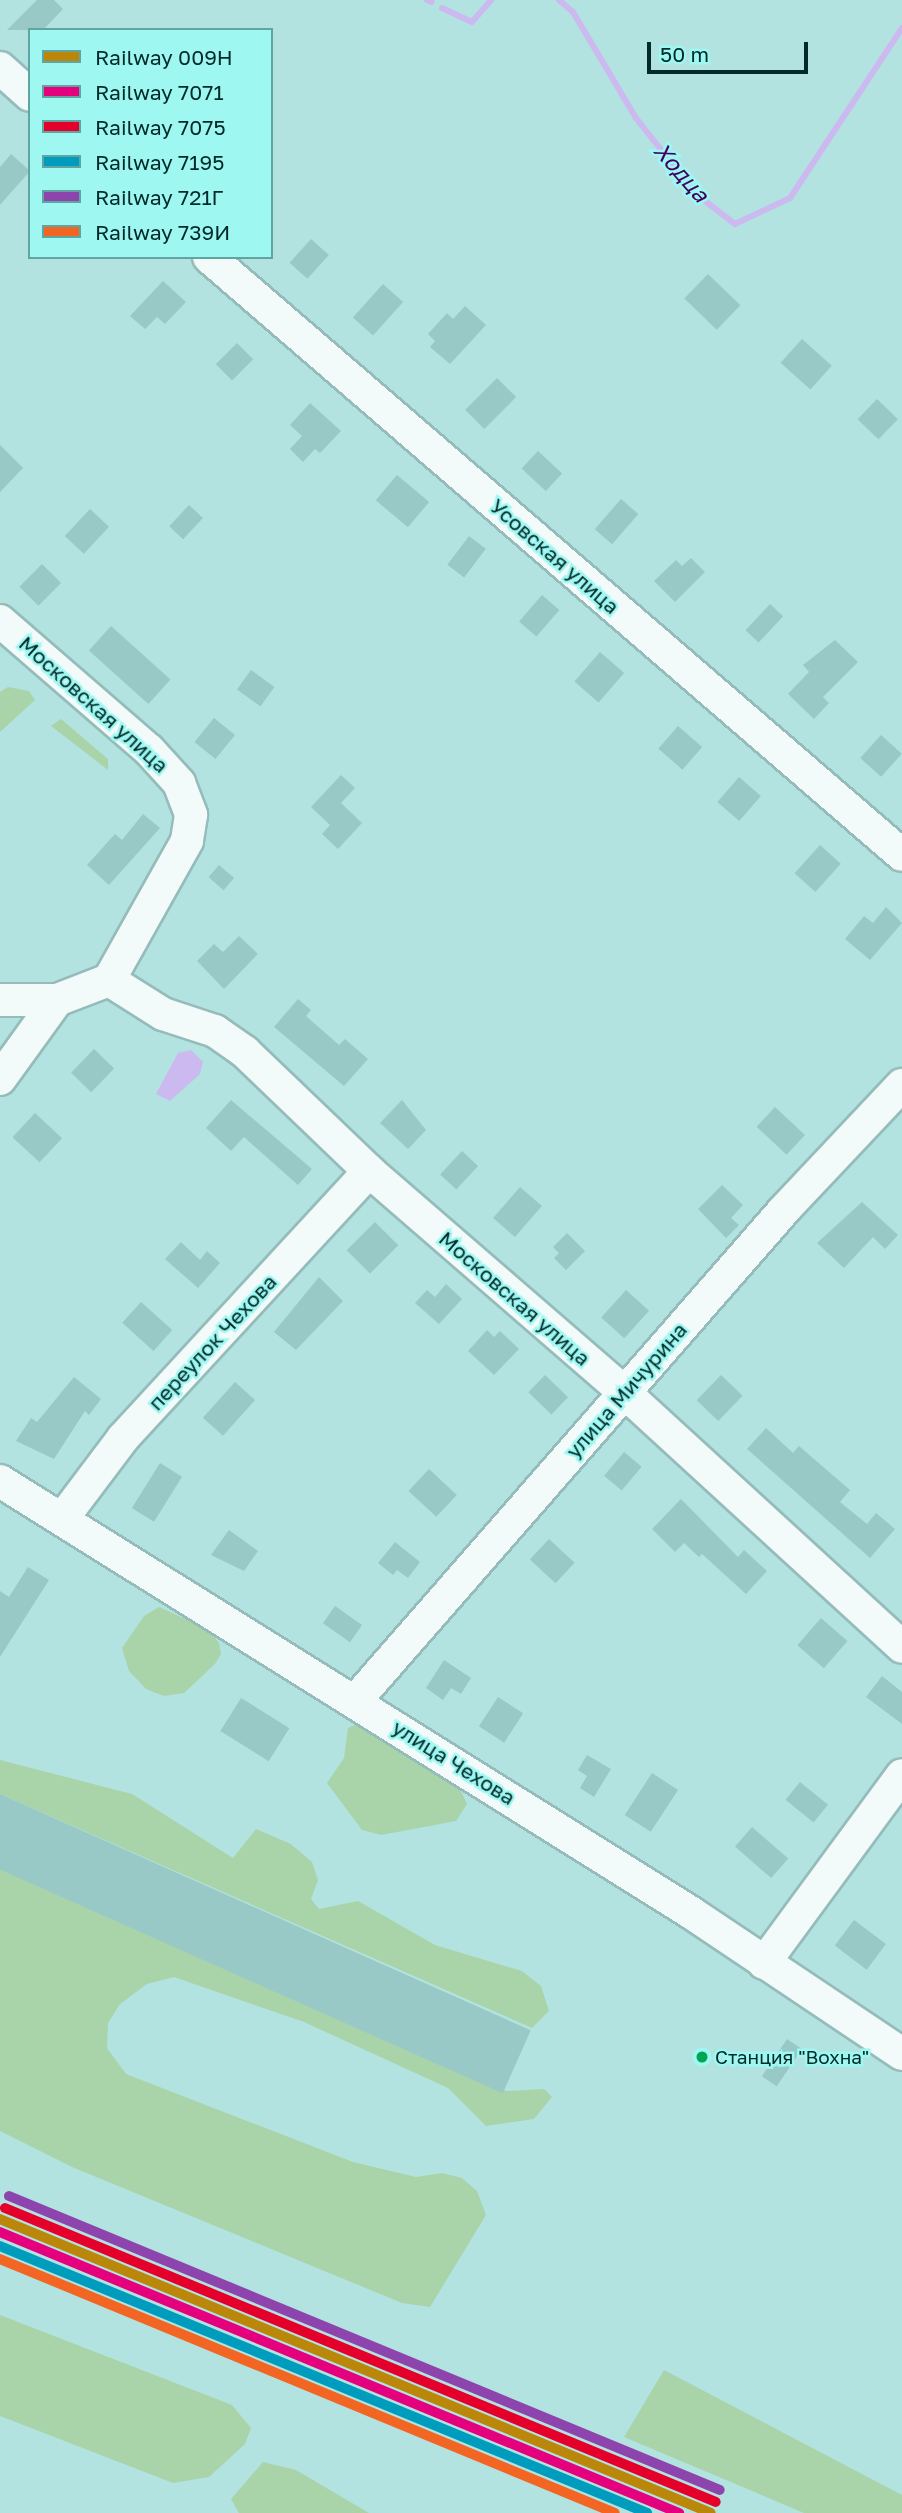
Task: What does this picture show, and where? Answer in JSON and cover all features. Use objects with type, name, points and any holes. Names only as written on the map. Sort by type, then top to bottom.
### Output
[{"type":"street","points":[[0,68],[28,93]]},
{"type":"street","name":"Усовская улица","points":[[211,259],[902,855]]},
{"type":"street","name":"Московская улица","points":[[0,621],[149,750],[179,783],[191,815],[187,841],[110,980],[163,1014],[215,1031],[245,1052],[369,1171],[624,1392],[902,1647]]},
{"type":"street","points":[[0,1000],[57,1000],[110,980]]},
{"type":"street","points":[[0,1079],[57,1000]]},
{"type":"street","name":"улица Мичурина","points":[[356,1700],[855,1130],[902,1085]]},
{"type":"street","name":"переулок Чехова","points":[[62,1519],[123,1438],[369,1171]]},
{"type":"street","name":"улица Чехова","points":[[0,1481],[356,1700],[902,2054]]},
{"type":"street","points":[[764,1963],[902,1775]]},
{"type":"green space","points":[[8,687],[29,691],[35,700],[0,732],[0,692]]},
{"type":"green space","points":[[61,719],[108,759],[108,770],[51,726]]},
{"type":"green space","points":[[159,1607],[208,1629],[219,1643],[221,1654],[215,1664],[184,1693],[164,1696],[146,1689],[129,1671],[122,1648],[144,1616]]},
{"type":"green space","points":[[360,1723],[460,1789],[467,1804],[456,1821],[381,1835],[362,1830],[327,1783],[344,1758],[348,1728]]},
{"type":"green space","points":[[0,1760],[132,1794],[233,1858],[256,1829],[291,1844],[312,1862],[318,1880],[311,1899],[319,1909],[358,1901],[435,1945],[522,1971],[541,1986],[549,2011],[532,2028],[0,1794]]},
{"type":"green space","points":[[0,1863],[507,2091],[544,2089],[552,2097],[534,2119],[486,2126],[448,2088],[304,2022],[174,1977],[147,1984],[120,2004],[108,2023],[107,2048],[126,2074],[353,2162],[416,2177],[442,2173],[462,2178],[477,2191],[486,2215],[430,2307],[402,2303],[72,2167],[0,2131]]},
{"type":"green space","points":[[0,2315],[232,2405],[251,2428],[245,2444],[209,2477],[173,2483],[0,2416]]},
{"type":"green space","points":[[664,2370],[902,2495],[902,2513],[804,2513],[624,2437]]},
{"type":"green space","points":[[263,2462],[296,2470],[369,2513],[239,2513],[231,2499]]},
{"type":"shaded area","points":[[191,1050],[203,1062],[200,1074],[170,1101],[156,1094],[178,1053]]},
{"type":"building","points":[[37,0],[54,0],[63,9],[45,28],[7,30]]},
{"type":"building","points":[[11,154],[28,169],[28,173],[0,205],[0,167]]},
{"type":"building","points":[[311,239],[329,255],[307,279],[290,263]]},
{"type":"building","points":[[708,274],[740,305],[717,330],[684,298]]},
{"type":"building","points":[[163,281],[186,302],[165,324],[157,317],[145,329],[130,316]]},
{"type":"building","points":[[383,284],[403,302],[373,336],[353,317]]},
{"type":"building","points":[[465,306],[486,325],[450,364],[430,347],[435,341],[428,334],[447,313],[453,319]]},
{"type":"building","points":[[802,339],[832,366],[810,390],[781,363]]},
{"type":"building","points":[[237,343],[253,359],[232,380],[216,364]]},
{"type":"building","points":[[497,378],[516,397],[484,429],[465,410]]},
{"type":"building","points":[[877,399],[898,419],[878,439],[858,419]]},
{"type":"building","points":[[310,403],[341,431],[320,453],[315,449],[303,462],[290,449],[302,436],[290,425]]},
{"type":"building","points":[[0,445],[23,468],[0,492]]},
{"type":"building","points":[[538,451],[562,474],[546,491],[522,469]]},
{"type":"building","points":[[397,475],[429,502],[408,527],[376,500]]},
{"type":"building","points":[[621,499],[638,514],[612,544],[595,529]]},
{"type":"building","points":[[189,505],[203,518],[183,539],[169,526]]},
{"type":"building","points":[[90,509],[109,527],[84,554],[65,536]]},
{"type":"building","points":[[469,536],[486,549],[464,577],[447,565]]},
{"type":"building","points":[[691,558],[705,572],[675,602],[654,581],[676,560],[682,566]]},
{"type":"building","points":[[42,564],[61,583],[38,606],[19,587]]},
{"type":"building","points":[[542,595],[559,610],[536,637],[519,621]]},
{"type":"building","points":[[770,604],[783,616],[759,643],[745,630]]},
{"type":"building","points":[[111,626],[170,680],[148,704],[89,651]]},
{"type":"building","points":[[835,640],[858,662],[823,697],[829,703],[814,719],[788,694],[809,672],[803,665]]},
{"type":"building","points":[[600,652],[624,673],[599,702],[574,681]]},
{"type":"building","points":[[251,670],[274,687],[260,706],[237,689]]},
{"type":"building","points":[[214,718],[235,735],[215,759],[194,742]]},
{"type":"building","points":[[678,726],[702,747],[682,770],[658,749]]},
{"type":"building","points":[[881,735],[902,754],[881,777],[860,758]]},
{"type":"building","points":[[341,775],[355,788],[341,803],[362,823],[338,849],[322,834],[330,825],[311,807]]},
{"type":"building","points":[[739,777],[761,796],[739,821],[717,802]]},
{"type":"building","points":[[143,814],[160,828],[109,885],[87,865],[115,834],[122,840]]},
{"type":"building","points":[[820,845],[841,864],[815,892],[795,873]]},
{"type":"building","points":[[219,865],[234,878],[224,890],[209,877]]},
{"type":"building","points":[[886,907],[902,923],[870,960],[845,939],[864,916],[873,923]]},
{"type":"building","points":[[239,936],[258,954],[224,989],[197,961],[214,944],[223,952]]},
{"type":"building","points":[[298,999],[311,1010],[306,1016],[339,1045],[345,1039],[368,1059],[344,1086],[274,1027]]},
{"type":"building","points":[[94,1049],[114,1068],[91,1092],[71,1073]]},
{"type":"building","points":[[231,1100],[312,1169],[298,1185],[244,1137],[231,1151],[206,1128]]},
{"type":"building","points":[[402,1100],[426,1130],[408,1149],[380,1123]]},
{"type":"building","points":[[775,1107],[805,1135],[787,1155],[757,1127]]},
{"type":"building","points":[[35,1113],[62,1138],[40,1162],[12,1137]]},
{"type":"building","points":[[462,1151],[478,1166],[456,1189],[440,1174]]},
{"type":"building","points":[[722,1185],[743,1205],[731,1218],[739,1225],[726,1238],[698,1209]]},
{"type":"building","points":[[520,1187],[542,1206],[515,1237],[493,1218]]},
{"type":"building","points":[[862,1202],[898,1235],[885,1249],[873,1237],[844,1268],[817,1243]]},
{"type":"building","points":[[375,1222],[398,1245],[370,1274],[347,1250]]},
{"type":"building","points":[[567,1233],[585,1251],[566,1270],[554,1258],[559,1253],[553,1247]]},
{"type":"building","points":[[181,1242],[200,1260],[207,1251],[220,1263],[198,1288],[165,1259]]},
{"type":"building","points":[[319,1277],[343,1301],[296,1350],[274,1332]]},
{"type":"building","points":[[446,1284],[462,1299],[439,1324],[415,1303],[427,1290],[435,1297]]},
{"type":"building","points":[[626,1290],[649,1311],[624,1338],[601,1317]]},
{"type":"building","points":[[141,1302],[172,1330],[153,1351],[122,1323]]},
{"type":"building","points":[[487,1330],[494,1337],[500,1331],[519,1349],[494,1375],[468,1351]]},
{"type":"building","points":[[545,1375],[568,1397],[551,1414],[528,1392]]},
{"type":"building","points":[[721,1375],[743,1396],[718,1421],[697,1400]]},
{"type":"building","points":[[74,1377],[101,1399],[89,1415],[85,1411],[54,1459],[16,1441],[31,1418],[37,1422]]},
{"type":"building","points":[[235,1382],[255,1400],[223,1436],[203,1418]]},
{"type":"building","points":[[766,1428],[793,1453],[799,1446],[850,1490],[840,1502],[867,1524],[876,1513],[895,1529],[870,1558],[747,1449]]},
{"type":"building","points":[[624,1452],[642,1467],[622,1491],[604,1476]]},
{"type":"building","points":[[160,1463],[182,1477],[154,1522],[132,1508]]},
{"type":"building","points":[[429,1469],[457,1495],[436,1517],[409,1491]]},
{"type":"building","points":[[681,1499],[738,1557],[744,1550],[767,1571],[746,1594],[702,1554],[699,1557],[684,1543],[675,1552],[652,1529]]},
{"type":"building","points":[[229,1530],[258,1551],[244,1571],[211,1555]]},
{"type":"building","points":[[549,1539],[575,1563],[556,1583],[530,1559]]},
{"type":"building","points":[[395,1542],[420,1562],[408,1578],[397,1570],[393,1575],[378,1563]]},
{"type":"building","points":[[28,1567],[49,1580],[0,1657],[0,1591],[9,1597]]},
{"type":"building","points":[[335,1606],[362,1625],[350,1642],[323,1623]]},
{"type":"building","points":[[821,1618],[847,1641],[824,1668],[797,1645]]},
{"type":"building","points":[[444,1660],[471,1678],[461,1694],[451,1688],[443,1700],[426,1688]]},
{"type":"building","points":[[882,1676],[902,1692],[902,1724],[866,1697]]},
{"type":"building","points":[[498,1697],[523,1713],[504,1743],[479,1726]]},
{"type":"building","points":[[241,1698],[289,1728],[269,1761],[220,1731]]},
{"type":"building","points":[[587,1755],[611,1769],[594,1797],[580,1788],[587,1776],[578,1770]]},
{"type":"building","points":[[652,1773],[678,1790],[651,1832],[625,1815]]},
{"type":"building","points":[[800,1782],[828,1805],[814,1823],[786,1800]]},
{"type":"building","points":[[0,1794],[531,2030],[503,2093],[0,1870]]},
{"type":"building","points":[[752,1827],[788,1858],[771,1878],[735,1847]]},
{"type":"building","points":[[854,1920],[886,1944],[867,1970],[835,1946]]},
{"type":"building","points":[[787,2039],[802,2049],[777,2086],[762,2076]]},
{"type":"waterway","name":"Ходца","points":[[427,0],[432,2]]},
{"type":"waterway","name":"Ходца","points":[[442,8],[472,22],[491,0]]},
{"type":"waterway","name":"Ходца","points":[[559,0],[573,12],[636,118],[696,194],[735,224],[790,198],[902,28]]},
{"type":"rail line","name":"721Г","points":[[9,2196],[720,2490]]},
{"type":"rail line","name":"7075","points":[[5,2208],[716,2502]]},
{"type":"rail line","name":"009Н","points":[[0,2219],[711,2513]]},
{"type":"rail line","name":"7071","points":[[0,2232],[679,2513]]},
{"type":"rail line","name":"7195","points":[[0,2246],[647,2513]]},
{"type":"rail line","name":"739И","points":[[0,2259],[615,2513]]},
{"type":"place","name":"Станция \"Вохна\"","points":[[702,2057]]}]
